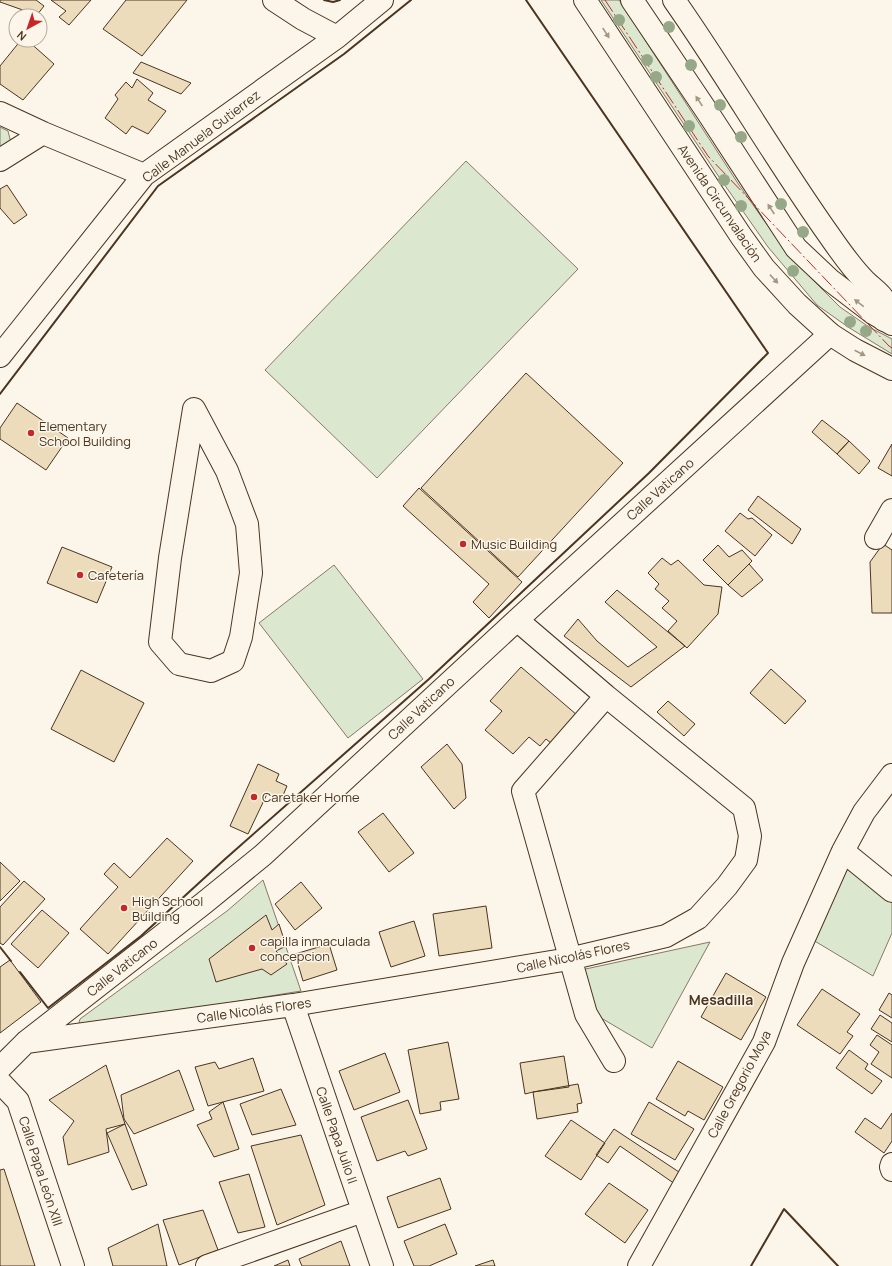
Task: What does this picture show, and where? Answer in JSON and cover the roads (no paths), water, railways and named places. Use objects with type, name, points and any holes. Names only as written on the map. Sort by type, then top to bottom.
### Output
[{"type":"main road","points":[[274,0],[303,19],[337,36]]},
{"type":"main road","name":"Calle Manuela Gutierrez","points":[[0,356],[144,175],[337,36],[382,0]]},
{"type":"main road","name":"Avenida Circunvalación","points":[[585,0],[741,236],[764,268],[797,304],[830,334],[855,350],[892,369]]},
{"type":"main road","points":[[632,0],[796,248],[830,280],[873,313],[888,322],[889,310],[886,301],[865,281],[845,258],[807,204],[703,41],[674,0]]},
{"type":"main road","points":[[0,113],[43,133],[144,175]]},
{"type":"main road","points":[[0,160],[43,133]]},
{"type":"main road","name":"Calle Vaticano","points":[[0,1068],[26,1042],[263,856],[517,620],[830,334]]},
{"type":"main road","points":[[194,409],[227,471],[247,524],[251,573],[241,637],[233,661],[211,671],[179,664],[160,642],[170,558],[194,409]]},
{"type":"main road","points":[[876,538],[892,510]]},
{"type":"main road","name":"Calle Nicolás Flores","points":[[26,1042],[293,1004],[569,959],[666,936],[698,918],[727,886],[746,860],[750,836],[744,808],[606,696],[517,620]]},
{"type":"main road","points":[[606,696],[523,791],[569,959],[586,1014],[614,1061]]},
{"type":"main road","points":[[892,775],[864,812],[843,851],[892,890]]},
{"type":"main road","name":"Calle Gregorio Moya","points":[[639,1266],[764,1042],[793,963],[843,851]]},
{"type":"main road","name":"Calle Papa Julio II","points":[[293,1004],[382,1266]]},
{"type":"main road","name":"Calle Papa León XIII","points":[[0,1082],[18,1102],[73,1266]]},
{"type":"main road","points":[[892,1164],[890,1167],[892,1170]]},
{"type":"main road","points":[[207,1266],[363,1211]]},
{"type":"place","name":"Elementary School Building","points":[[31,433]]},
{"type":"place","name":"Music Building","points":[[463,544]]},
{"type":"place","name":"Cafetería","points":[[80,575]]},
{"type":"place","name":"Caretaker Home","points":[[254,797]]},
{"type":"place","name":"High School Building","points":[[124,908]]},
{"type":"place","name":"capilla inmaculada concepcion","points":[[252,948]]},
{"type":"district","name":"Mesadilla","points":[[721,999]]}]
